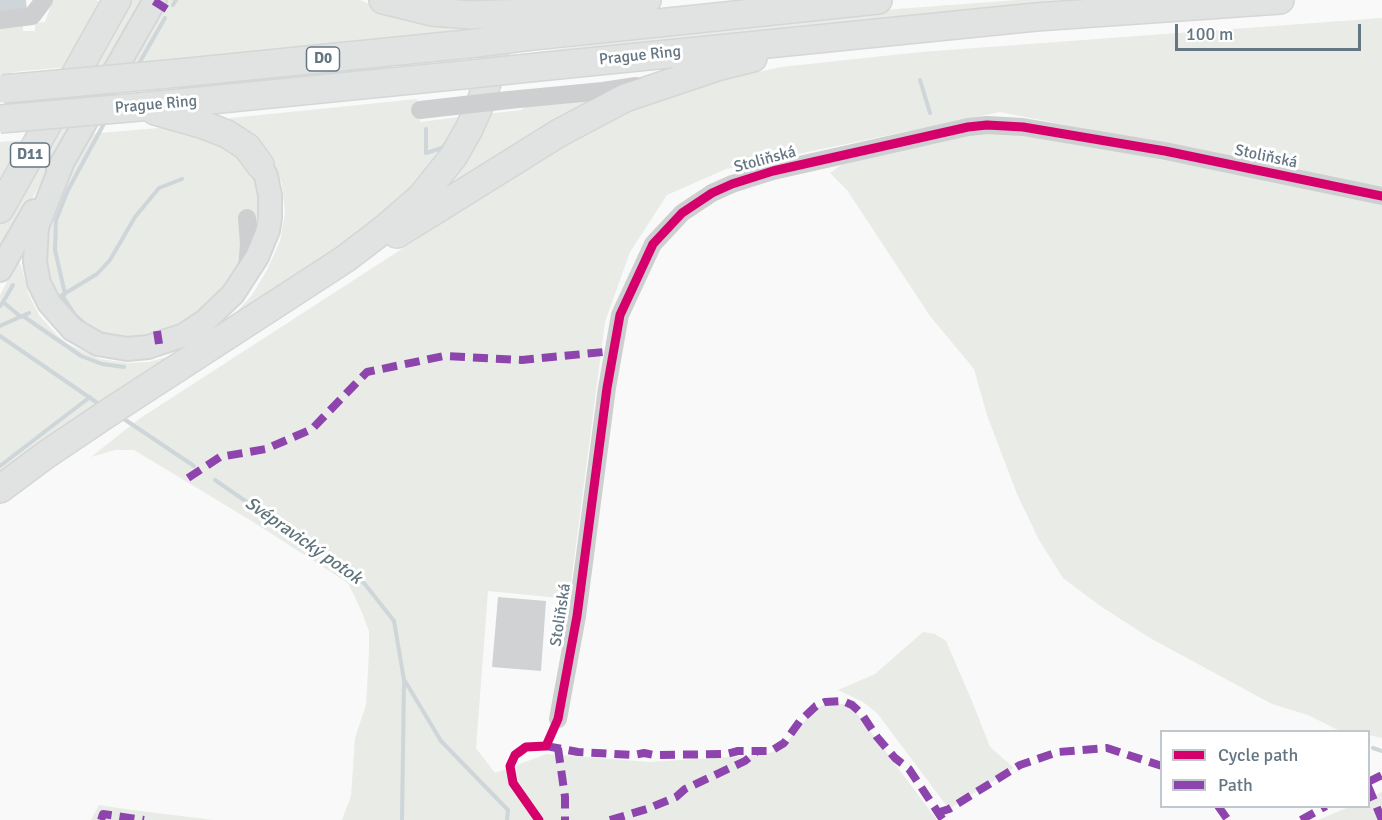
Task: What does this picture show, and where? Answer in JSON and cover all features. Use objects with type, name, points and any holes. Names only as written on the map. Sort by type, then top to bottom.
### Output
[{"type":"highway","points":[[383,0],[432,12],[471,15],[526,25],[647,0]]},
{"type":"highway","points":[[0,489],[108,413],[299,289],[396,220],[432,184],[453,157],[469,129],[488,83],[497,35],[498,0]]},
{"type":"highway","name":"Prague Ring","points":[[1,89],[467,44],[526,25],[878,0]]},
{"type":"highway","name":"Prague Ring","points":[[0,119],[153,108],[1047,16],[1280,0]]},
{"type":"highway","name":"D11","points":[[0,209],[112,1]]},
{"type":"highway","points":[[299,289],[431,214],[559,133],[625,98],[739,61],[848,36]]},
{"type":"highway","points":[[153,108],[227,134],[247,147],[260,165]]},
{"type":"main road","points":[[0,270],[155,0]]},
{"type":"main road","points":[[64,159],[37,227],[35,262],[39,283],[49,303],[63,321],[82,335],[108,346],[127,350],[172,340],[195,328],[215,313],[246,276],[264,243],[270,218],[270,195],[266,176],[260,165]]},
{"type":"lane","points":[[0,20],[32,16],[44,0]]},
{"type":"lane","points":[[420,110],[603,91],[682,78]]},
{"type":"lane","name":"Stoliňská","points":[[558,719],[577,616],[607,388],[620,315],[653,244],[681,213],[712,193],[773,171],[987,125],[1023,127],[1165,151],[1382,196]]},
{"type":"lane","points":[[246,276],[249,243],[247,218]]},
{"type":"shaded area","points":[[0,0],[26,0],[27,12],[0,14]]},
{"type":"shaded area","points":[[53,0],[96,0],[100,2],[67,67],[13,72],[11,75],[0,76],[0,25],[23,24],[23,31],[35,31],[35,23],[45,22]]},
{"type":"shaded area","points":[[124,0],[145,0],[0,258],[0,222]]},
{"type":"shaded area","points":[[165,0],[360,0],[378,8],[465,23],[466,31],[205,58],[130,62]]},
{"type":"shaded area","points":[[1017,0],[1140,0],[529,58],[528,53],[754,24],[897,9]]},
{"type":"shaded area","points":[[1382,18],[1382,187],[1000,112],[726,169],[667,195],[630,252],[605,322],[569,599],[488,591],[476,748],[495,773],[547,754],[649,762],[762,755],[786,743],[813,711],[823,705],[844,704],[854,710],[937,820],[342,820],[351,796],[355,738],[366,705],[369,653],[369,631],[348,583],[134,450],[115,450],[91,457],[139,419],[561,146],[615,116],[711,82],[781,67],[921,52]]},
{"type":"shaded area","points":[[417,99],[420,122],[467,116],[445,153],[379,222],[229,320],[252,295],[267,270],[280,241],[285,213],[282,183],[269,156],[227,123],[231,118]]},
{"type":"shaded area","points":[[590,101],[430,201],[487,114],[521,110],[526,107]]},
{"type":"shaded area","points":[[166,126],[232,144],[262,187],[257,248],[256,216],[241,217],[241,256],[233,285],[183,329],[113,342],[66,316],[44,277],[45,221],[89,134]]},
{"type":"shaded area","points":[[980,132],[1041,136],[1382,203],[1382,738],[1370,735],[1370,730],[1338,730],[1308,715],[1272,704],[1150,638],[1063,578],[1039,540],[1017,494],[987,415],[974,369],[930,316],[847,190],[830,173],[847,161]]},
{"type":"shaded area","points":[[26,140],[0,187],[0,142]]},
{"type":"shaded area","points":[[18,261],[28,293],[39,315],[68,344],[100,359],[128,363],[149,362],[177,354],[0,479],[0,295]]},
{"type":"shaded area","points":[[923,632],[935,634],[946,641],[990,747],[1014,768],[949,809],[877,713],[863,702],[838,690],[875,674]]},
{"type":"shaded area","points":[[1382,792],[1382,820],[1318,820],[1347,808],[1370,808],[1370,798]]},
{"type":"shaded area","points":[[99,805],[125,809],[213,820],[91,820]]},
{"type":"building","points":[[498,597],[546,601],[541,671],[492,667]]},
{"type":"waterway","points":[[173,5],[176,0]]},
{"type":"waterway","points":[[137,67],[165,18]]},
{"type":"waterway","points":[[920,80],[930,113]]},
{"type":"waterway","points":[[65,294],[55,250],[56,220],[68,190],[106,120]]},
{"type":"waterway","points":[[426,129],[426,153],[442,148],[446,144]]},
{"type":"waterway","points":[[59,297],[97,274],[110,260],[135,217],[159,188],[182,179]]},
{"type":"waterway","points":[[3,302],[13,285]]},
{"type":"waterway","points":[[62,295],[75,315],[85,324]]},
{"type":"waterway","points":[[0,306],[3,302],[21,317]]},
{"type":"waterway","points":[[0,326],[29,313]]},
{"type":"waterway","points":[[23,316],[81,356],[102,364],[124,367]]},
{"type":"waterway","name":"Svépravický potok","points":[[0,336],[96,402]]},
{"type":"waterway","points":[[0,466],[90,397]]},
{"type":"waterway","name":"Svépravický potok","points":[[124,419],[194,466]]},
{"type":"waterway","name":"Svépravický potok","points":[[215,480],[364,583],[394,621],[404,680],[402,820]]},
{"type":"waterway","points":[[405,681],[441,741],[508,810],[507,820]]},
{"type":"waterway","points":[[1373,748],[1382,751]]},
{"type":"marked path","points":[[154,1],[173,13]]},
{"type":"marked path","points":[[157,331],[159,344]]},
{"type":"marked path","points":[[188,478],[220,457],[266,449],[312,429],[367,372],[444,356],[522,360],[614,351]]},
{"type":"marked path","points":[[546,746],[578,752],[634,755],[771,751],[784,743],[800,721],[816,706],[825,702],[843,701],[861,713],[877,737],[895,758],[909,769],[943,820]]},
{"type":"marked path","points":[[558,748],[565,797],[565,820]]},
{"type":"marked path","points":[[937,813],[949,809],[1020,765],[1058,752],[1107,748],[1160,765]]},
{"type":"marked path","points":[[610,820],[676,797],[685,789],[745,761],[756,752]]},
{"type":"marked path","points":[[1370,781],[1382,775]]},
{"type":"marked path","points":[[1370,791],[1382,820]]},
{"type":"marked path","points":[[1219,808],[1228,820]]},
{"type":"marked path","points":[[1301,820],[1322,808]]},
{"type":"marked path","points":[[101,820],[103,814],[144,820]]},
{"type":"cycle path","points":[[539,820],[513,783],[510,766],[515,755],[526,747],[546,746],[558,719],[577,616],[607,388],[620,315],[653,244],[682,213],[712,193],[773,171],[968,127],[987,125],[1023,127],[1165,151],[1382,196]]}]
